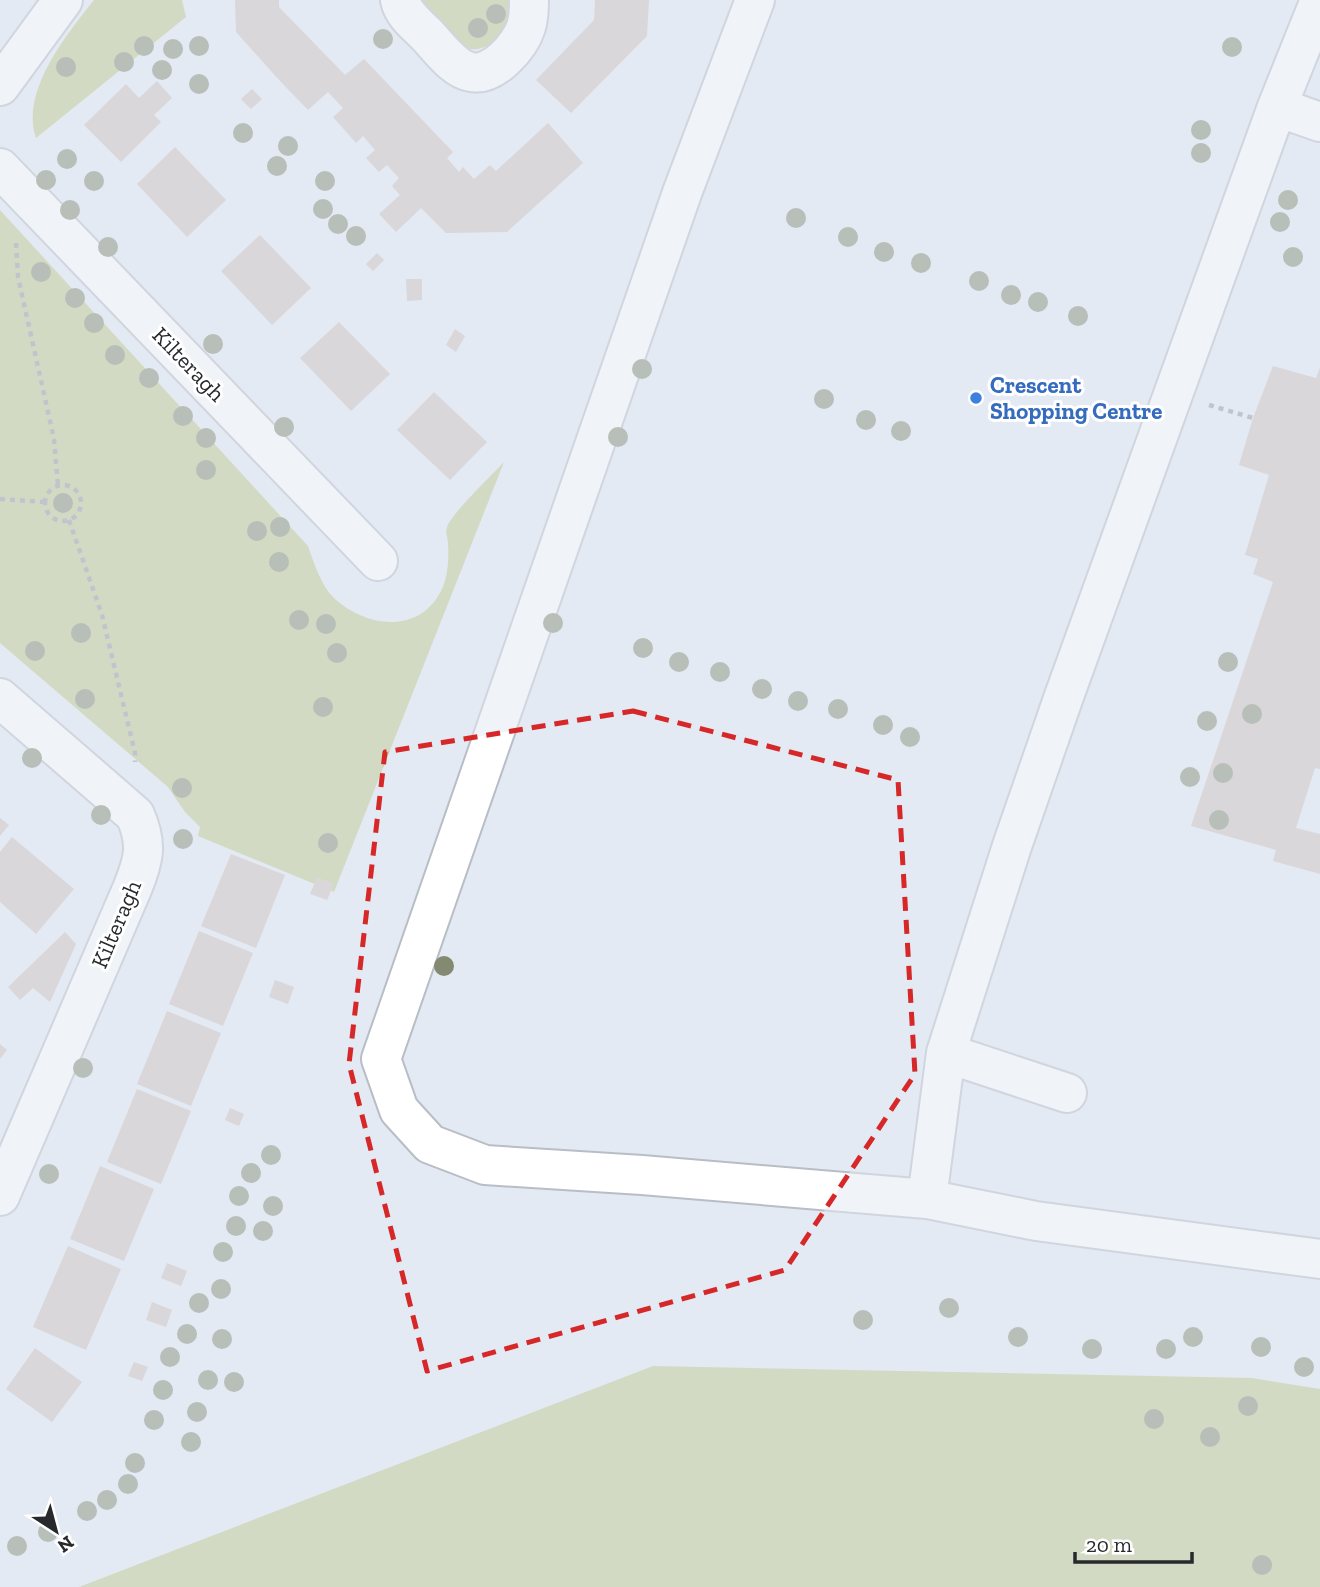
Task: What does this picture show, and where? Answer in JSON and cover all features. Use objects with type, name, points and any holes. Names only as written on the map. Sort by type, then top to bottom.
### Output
[{"type":"street","points":[[0,86],[63,0]]},
{"type":"street","points":[[400,0],[402,8],[411,19],[458,67],[471,72],[492,68],[520,41],[527,25],[529,0]]},
{"type":"street","points":[[755,0],[682,193],[381,1059],[399,1110],[430,1143],[485,1165],[927,1199],[1036,1221],[1320,1259]]},
{"type":"street","points":[[927,1199],[946,1053],[1012,846],[1278,107],[1320,1]]},
{"type":"street","points":[[1278,107],[1320,121]]},
{"type":"street","name":"Kilteragh","points":[[10,178],[378,561]]},
{"type":"street","points":[[0,698],[135,815]]},
{"type":"street","name":"Kilteragh","points":[[0,1196],[139,873],[144,853],[143,833],[135,815]]},
{"type":"street","points":[[946,1053],[1067,1093]]},
{"type":"path","points":[[10,178],[18,277],[54,439],[58,486]]},
{"type":"path","points":[[65,485],[72,488],[80,498],[79,512],[62,522],[50,515],[46,502],[52,490],[65,485]]},
{"type":"path","points":[[0,499],[46,502]]},
{"type":"path","points":[[69,520],[102,615],[135,753],[135,815]]},
{"type":"highlighted area","points":[[633,711],[898,780],[915,1074],[785,1270],[427,1371],[349,1064],[385,752]]},
{"type":"green space","points":[[94,0],[182,0],[186,17],[36,138],[34,102],[40,83],[59,47]]},
{"type":"green space","points":[[419,0],[513,0],[508,19],[494,41],[478,49],[467,49]]},
{"type":"green space","points":[[0,210],[308,546],[318,574],[330,594],[348,609],[362,616],[377,621],[406,620],[431,605],[441,591],[447,574],[446,531],[450,521],[504,462],[334,892],[198,836],[200,827],[185,812],[168,787],[0,643]]},
{"type":"green space","points":[[653,1366],[1252,1378],[1320,1389],[1320,1587],[79,1587]]},
{"type":"building","points":[[235,0],[279,0],[279,7],[345,75],[364,59],[453,152],[447,158],[459,172],[463,167],[474,179],[490,165],[496,171],[548,123],[583,163],[507,232],[446,233],[421,208],[396,232],[379,214],[400,195],[392,186],[399,178],[387,165],[379,172],[366,158],[375,150],[363,136],[356,143],[333,117],[343,108],[328,92],[308,110],[280,81],[236,32]]},
{"type":"building","points":[[595,0],[649,0],[647,36],[571,113],[536,80],[594,20]]},
{"type":"building","points":[[157,81],[172,98],[154,115],[161,122],[121,162],[84,125],[126,84],[139,98]]},
{"type":"building","points":[[252,89],[262,99],[251,109],[241,99]]},
{"type":"building","points":[[175,147],[226,200],[187,237],[137,184]]},
{"type":"building","points":[[260,235],[311,288],[272,325],[221,271]]},
{"type":"building","points":[[377,253],[384,260],[373,271],[366,264]]},
{"type":"building","points":[[406,279],[422,279],[422,300],[407,301]]},
{"type":"building","points":[[339,322],[390,374],[351,411],[300,358]]},
{"type":"building","points":[[455,329],[465,336],[456,352],[446,345]]},
{"type":"building","points":[[1273,366],[1316,378],[1320,368],[1320,769],[1315,768],[1296,828],[1320,834],[1320,874],[1273,861],[1276,850],[1191,826],[1273,582],[1253,574],[1258,559],[1245,555],[1269,475],[1239,465]]},
{"type":"building","points":[[434,392],[487,442],[450,480],[397,430]]},
{"type":"building","points":[[0,818],[9,825],[0,836]]},
{"type":"building","points":[[12,837],[74,889],[36,934],[0,902],[0,852]]},
{"type":"building","points":[[231,854],[285,875],[256,948],[201,926]]},
{"type":"building","points":[[317,877],[334,884],[327,900],[310,894]]},
{"type":"building","points":[[199,931],[253,953],[223,1026],[169,1004]]},
{"type":"building","points":[[65,932],[76,944],[50,1002],[33,988],[20,1000],[8,987]]},
{"type":"building","points":[[275,980],[294,987],[288,1004],[269,997]]},
{"type":"building","points":[[167,1011],[221,1033],[191,1106],[137,1084]]},
{"type":"building","points":[[0,1044],[7,1050],[0,1059]]},
{"type":"building","points":[[137,1089],[191,1111],[161,1184],[107,1162]]},
{"type":"building","points":[[230,1108],[244,1114],[239,1126],[225,1120]]},
{"type":"building","points":[[100,1166],[154,1189],[124,1261],[70,1239]]},
{"type":"building","points":[[68,1246],[121,1269],[86,1350],[33,1327]]},
{"type":"building","points":[[167,1263],[187,1271],[181,1286],[161,1278]]},
{"type":"building","points":[[152,1302],[172,1310],[166,1327],[146,1320]]},
{"type":"building","points":[[35,1348],[82,1382],[52,1422],[6,1389]]},
{"type":"building","points":[[134,1362],[148,1367],[142,1381],[128,1376]]},
{"type":"place","name":"Crescent Shopping Centre","points":[[976,398]]}]
